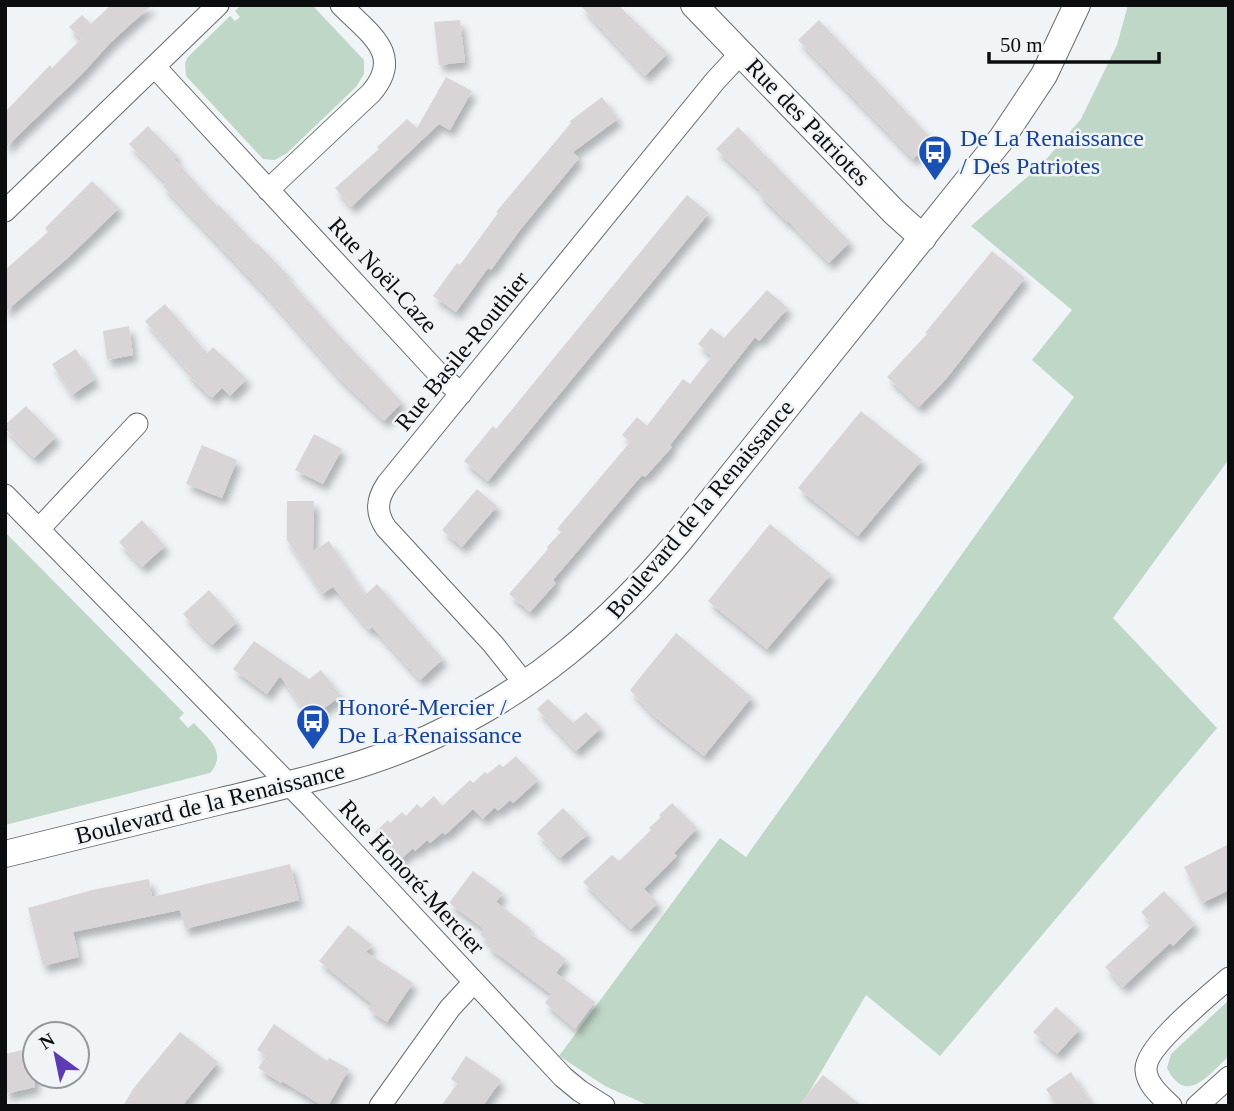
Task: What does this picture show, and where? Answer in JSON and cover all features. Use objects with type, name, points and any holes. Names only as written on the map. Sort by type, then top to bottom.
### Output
[{"type":"street","points":[[5,211],[218,5]]},
{"type":"street","points":[[268,190],[371,93],[383,76],[386,59],[383,51],[341,5]]},
{"type":"street","name":"Rue des Patriotes","points":[[694,5],[894,212],[923,238]]},
{"type":"street","name":"Boulevard de la Renaissance","points":[[5,854],[289,785],[363,763],[428,739],[476,714],[524,683],[596,630],[644,582],[1002,138],[1044,75],[1077,5]]},
{"type":"street","name":"Rue Basile-Routhier","points":[[524,683],[493,644],[386,528],[378,511],[379,500],[387,484],[715,81],[741,53]]},
{"type":"street","name":"Rue Noël-Caze","points":[[155,67],[436,371],[461,394]]},
{"type":"street","points":[[39,528],[136,424]]},
{"type":"street","name":"Rue Honoré-Mercier","points":[[5,495],[289,785],[572,1085],[604,1106]]},
{"type":"street","points":[[1171,1106],[1148,1080],[1147,1058],[1159,1042],[1229,978]]},
{"type":"street","points":[[380,1106],[450,1008],[474,982]]},
{"type":"street","points":[[1197,1106],[1229,1077]]},
{"type":"green space","points":[[241,5],[312,5],[364,60],[364,74],[356,87],[287,153],[275,160],[263,159],[186,76],[185,63],[188,57],[230,16],[235,21],[240,17],[235,11]]},
{"type":"green space","points":[[1128,5],[1229,5],[1229,459],[1113,618],[1217,728],[940,1056],[866,995],[801,1106],[651,1106],[605,1086],[559,1056],[720,838],[746,857],[1074,397],[1032,360],[1072,310],[971,226],[1042,164],[1081,119],[1117,45]]},
{"type":"green space","points":[[5,532],[184,713],[179,718],[188,728],[194,723],[210,740],[217,752],[217,759],[210,773],[5,825]]},
{"type":"green space","points":[[1229,1000],[1229,1056],[1198,1083],[1182,1085],[1167,1068],[1171,1054]]},
{"type":"building","points":[[111,5],[152,5],[5,148],[5,112],[50,65],[52,68],[81,39],[69,27],[82,15],[91,24]]},
{"type":"building","points":[[580,5],[618,5],[668,53],[645,76]]},
{"type":"building","points":[[460,20],[465,62],[439,65],[434,22]]},
{"type":"building","points":[[819,20],[933,140],[913,159],[798,40]]},
{"type":"building","points":[[446,77],[472,91],[450,130],[439,124],[351,207],[335,188],[379,149],[377,147],[407,119],[417,128]]},
{"type":"building","points":[[602,97],[618,119],[573,152],[579,158],[491,270],[488,268],[456,312],[433,296],[457,263],[460,265],[498,213],[496,212],[570,121]]},
{"type":"building","points":[[148,126],[177,156],[174,159],[217,206],[219,205],[288,275],[286,276],[334,330],[402,402],[384,421],[341,380],[267,296],[163,186],[166,183],[129,144]]},
{"type":"building","points":[[738,127],[850,242],[829,263],[758,193],[761,191],[716,149]]},
{"type":"building","points":[[92,181],[119,208],[71,255],[5,312],[5,270],[48,232],[45,228]]},
{"type":"building","points":[[687,195],[709,213],[488,481],[464,461],[493,426],[496,429]]},
{"type":"building","points":[[992,251],[1025,278],[946,379],[919,407],[887,377],[927,334],[925,333]]},
{"type":"building","points":[[767,290],[788,308],[759,341],[755,337],[670,445],[672,447],[645,477],[642,475],[553,580],[556,583],[530,612],[509,594],[561,532],[557,529],[630,442],[622,435],[637,417],[647,426],[683,379],[690,384],[712,356],[698,344],[711,328],[724,338]]},
{"type":"building","points":[[165,304],[207,353],[213,347],[247,379],[230,396],[222,388],[212,398],[187,374],[189,372],[145,321]]},
{"type":"building","points":[[129,326],[133,355],[107,360],[103,331]]},
{"type":"building","points":[[76,349],[95,379],[72,395],[52,364]]},
{"type":"building","points":[[26,406],[56,437],[34,458],[5,428]]},
{"type":"building","points":[[861,411],[922,460],[858,536],[798,488]]},
{"type":"building","points":[[314,434],[342,449],[323,484],[295,470]]},
{"type":"building","points":[[202,445],[237,460],[222,498],[186,484]]},
{"type":"building","points":[[477,489],[497,506],[462,547],[442,530]]},
{"type":"building","points":[[287,501],[314,501],[313,551],[329,541],[365,595],[377,584],[443,659],[420,680],[372,627],[369,630],[333,587],[322,594],[287,540]]},
{"type":"building","points":[[142,520],[165,546],[142,567],[119,542]]},
{"type":"building","points":[[770,524],[831,574],[767,649],[708,601]]},
{"type":"building","points":[[209,590],[237,622],[212,645],[183,614]]},
{"type":"building","points":[[676,633],[752,697],[704,756],[654,716],[630,690]]},
{"type":"building","points":[[254,641],[309,679],[321,670],[341,696],[310,718],[280,676],[267,694],[233,669]]},
{"type":"building","points":[[548,699],[573,723],[586,712],[601,728],[576,751],[537,709]]},
{"type":"building","points":[[516,756],[538,780],[513,803],[510,800],[498,811],[495,807],[483,819],[473,809],[445,835],[443,832],[430,843],[427,840],[400,860],[375,832],[402,812],[406,816],[417,804],[421,808],[434,796],[442,806],[470,780],[473,783],[485,772],[487,774],[500,764],[503,767]]},
{"type":"building","points":[[672,803],[697,828],[674,853],[677,856],[644,889],[658,903],[631,929],[583,882],[612,855],[619,861],[651,830],[649,828],[661,817],[659,815]]},
{"type":"building","points":[[563,808],[588,834],[560,858],[537,833]]},
{"type":"building","points":[[1229,844],[1229,890],[1202,903],[1184,867]]},
{"type":"building","points":[[290,864],[299,900],[185,929],[180,910],[73,932],[79,957],[43,966],[28,908],[92,890],[149,879],[152,897]]},
{"type":"building","points":[[473,871],[503,893],[496,902],[530,928],[527,931],[566,959],[556,973],[595,1002],[575,1029],[545,1003],[551,994],[487,946],[490,942],[480,935],[484,929],[449,903]]},
{"type":"building","points":[[1164,891],[1195,924],[1173,946],[1170,943],[1123,987],[1105,967],[1152,924],[1141,912]]},
{"type":"building","points":[[348,925],[372,945],[366,952],[413,983],[387,1022],[368,1009],[372,1004],[319,961]]},
{"type":"building","points":[[1056,1007],[1080,1029],[1057,1054],[1033,1032]]},
{"type":"building","points":[[274,1024],[327,1061],[329,1058],[349,1069],[328,1106],[323,1106],[258,1068],[266,1056],[257,1050]]},
{"type":"building","points":[[180,1032],[218,1062],[182,1106],[123,1106],[133,1089]]},
{"type":"building","points":[[21,1050],[22,1090],[5,1094],[5,1054]]},
{"type":"building","points":[[466,1056],[501,1080],[483,1106],[441,1106],[457,1084],[451,1079]]},
{"type":"building","points":[[1071,1072],[1093,1106],[1057,1106],[1046,1089]]},
{"type":"building","points":[[823,1075],[862,1106],[798,1106]]},
{"type":"place","name":"De La Renaissance / Des Patriotes","points":[[935,182]]},
{"type":"place","name":"Honoré-Mercier / De La Renaissance","points":[[313,751]]}]
